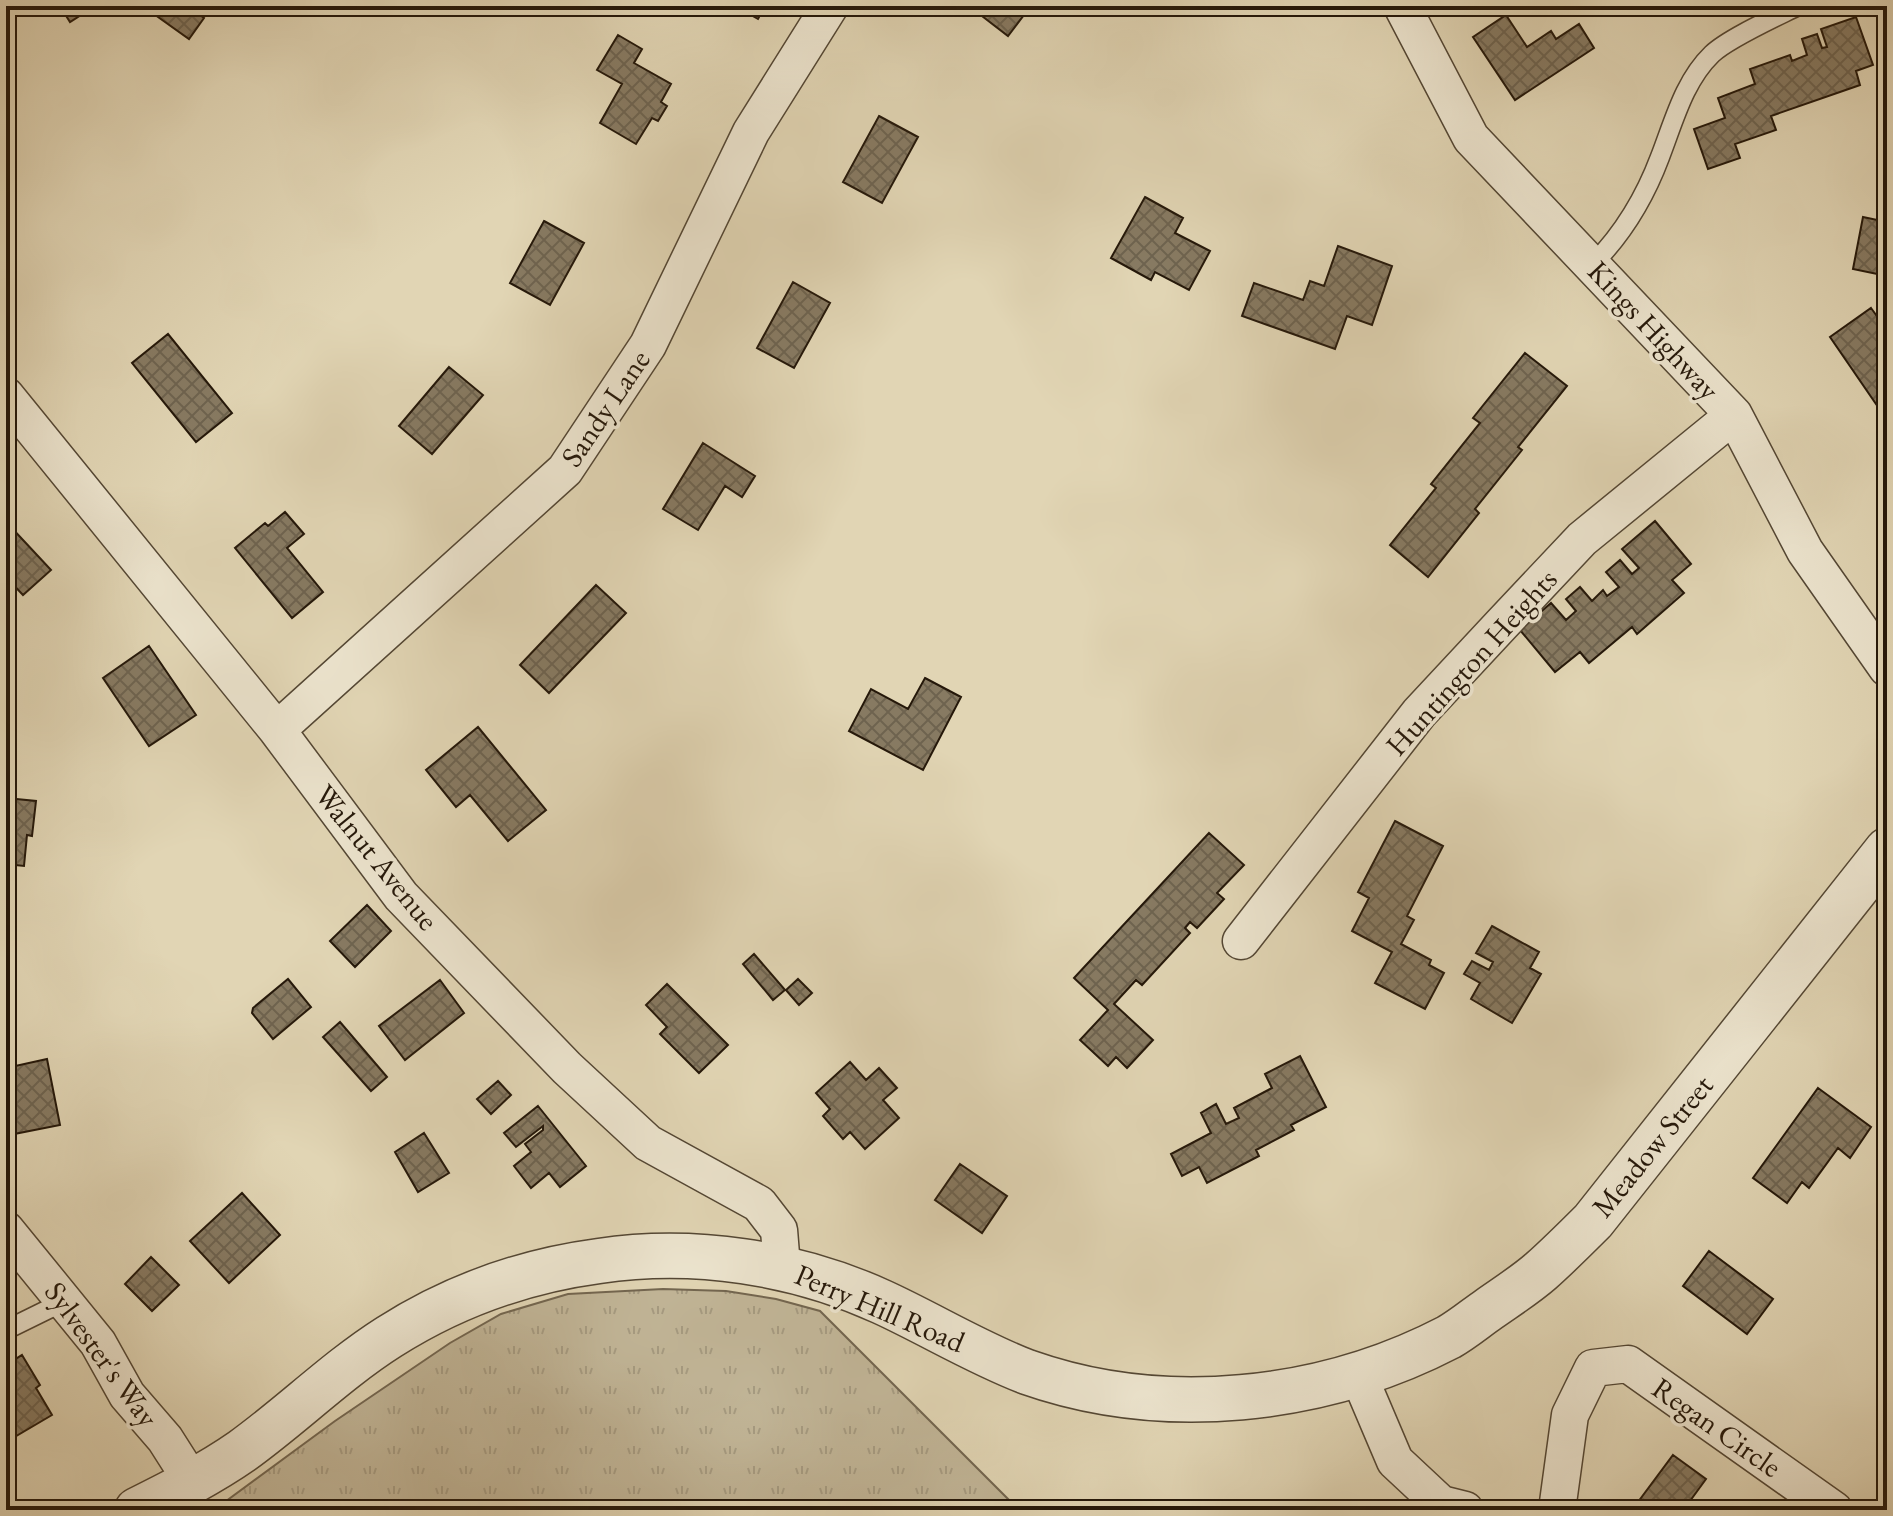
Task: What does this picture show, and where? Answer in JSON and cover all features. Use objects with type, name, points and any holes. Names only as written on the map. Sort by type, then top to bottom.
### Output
[{"type":"street","name":"Sandy Lane","points":[[277,730],[565,470],[648,345],[751,132],[830,6]]},
{"type":"street","name":"Kings Highway","points":[[1402,6],[1471,138],[1734,415],[1805,551],[1887,668]]},
{"type":"street","name":"Walnut Avenue","points":[[6,396],[277,730],[401,896],[567,1068],[648,1143],[759,1204],[779,1230],[782,1267]]},
{"type":"street","name":"Huntington Heights","points":[[1241,941],[1419,713],[1480,647],[1582,539],[1734,415]]},
{"type":"street","name":"Meadow Street","points":[[1358,1374],[1452,1335],[1539,1274],[1593,1221],[1887,850]]},
{"type":"street","name":"Sylvester's Way","points":[[6,1230],[98,1343],[127,1395],[165,1439],[193,1483]]},
{"type":"street","name":"Perry Hill Road","points":[[137,1510],[193,1483],[241,1452],[385,1339],[428,1314],[521,1277],[598,1261],[645,1256],[746,1261],[782,1267],[881,1301],[1027,1372],[1127,1396],[1235,1398],[1280,1393],[1358,1374]]},
{"type":"street","name":"Regan Circle","points":[[1557,1510],[1570,1415],[1593,1368],[1628,1364],[1834,1510]]},
{"type":"street","points":[[1358,1374],[1395,1461],[1441,1504],[1465,1510]]},
{"type":"lane","points":[[1592,265],[1612,245],[1635,209],[1659,160],[1690,81],[1713,52],[1798,6]]},
{"type":"lane","points":[[6,1330],[65,1301]]},
{"type":"green space","points":[[663,1289],[726,1291],[776,1299],[820,1311],[1016,1510],[214,1510],[335,1421],[450,1343],[501,1314],[568,1294]]},
{"type":"water","points":[[1887,1354],[1887,1413],[1879,1376]]},
{"type":"building","points":[[60,6],[95,6],[70,22]]},
{"type":"building","points":[[188,6],[204,18],[189,39],[144,7]]},
{"type":"building","points":[[735,6],[765,6],[758,19]]},
{"type":"building","points":[[969,6],[1013,6],[1024,15],[1008,36]]},
{"type":"building","points":[[1506,15],[1527,47],[1551,31],[1556,39],[1579,24],[1594,48],[1515,100],[1473,37]]},
{"type":"building","points":[[1856,17],[1873,65],[1856,71],[1860,85],[1771,116],[1776,130],[1735,144],[1740,158],[1708,169],[1694,129],[1725,118],[1718,98],[1755,84],[1750,69],[1790,55],[1792,61],[1807,55],[1802,39],[1817,34],[1822,48],[1827,47],[1821,29]]},
{"type":"building","points":[[618,35],[642,49],[634,63],[671,84],[661,102],[667,106],[658,121],[652,118],[636,144],[600,123],[622,84],[597,70]]},
{"type":"building","points":[[879,116],[918,137],[882,203],[843,182]]},
{"type":"building","points":[[1145,197],[1183,218],[1175,233],[1210,251],[1189,290],[1155,272],[1151,280],[1111,258]]},
{"type":"building","points":[[6,202],[15,212],[6,220]]},
{"type":"building","points":[[1863,217],[1887,222],[1887,276],[1853,269]]},
{"type":"building","points":[[544,221],[584,243],[550,305],[510,283]]},
{"type":"building","points":[[1338,246],[1392,266],[1372,325],[1347,316],[1335,349],[1242,316],[1254,283],[1303,300],[1310,281],[1324,286]]},
{"type":"building","points":[[793,282],[830,303],[794,368],[757,348]]},
{"type":"building","points":[[1871,308],[1887,330],[1887,420],[1830,337]]},
{"type":"building","points":[[168,334],[232,413],[196,442],[132,363]]},
{"type":"building","points":[[1525,353],[1567,386],[1518,447],[1522,450],[1475,509],[1479,513],[1428,577],[1390,545],[1436,488],[1431,484],[1480,423],[1473,418]]},
{"type":"building","points":[[449,367],[483,395],[432,454],[399,426]]},
{"type":"building","points":[[703,443],[755,476],[742,497],[725,486],[698,530],[663,509]]},
{"type":"building","points":[[285,512],[304,534],[287,548],[323,592],[292,618],[235,548],[265,523],[268,526]]},
{"type":"building","points":[[1655,521],[1691,564],[1672,580],[1684,593],[1637,634],[1632,627],[1589,663],[1580,652],[1555,672],[1520,630],[1551,603],[1566,620],[1576,611],[1566,599],[1580,587],[1592,601],[1603,590],[1607,596],[1619,587],[1606,572],[1620,560],[1632,574],[1639,568],[1622,549]]},
{"type":"building","points":[[9,525],[51,570],[23,595],[6,577],[6,528]]},
{"type":"building","points":[[596,585],[626,613],[549,693],[520,665]]},
{"type":"building","points":[[149,646],[196,715],[149,746],[103,678]]},
{"type":"building","points":[[925,678],[961,697],[923,770],[849,731],[871,689],[908,709]]},
{"type":"building","points":[[478,727],[546,810],[508,841],[470,795],[456,807],[426,770]]},
{"type":"building","points":[[6,798],[36,801],[32,836],[27,835],[24,866],[6,864]]},
{"type":"building","points":[[1395,821],[1443,846],[1407,916],[1414,920],[1401,944],[1431,960],[1429,965],[1444,973],[1425,1009],[1375,983],[1392,952],[1352,931],[1369,898],[1358,892]]},
{"type":"building","points":[[1209,833],[1244,865],[1217,893],[1224,899],[1197,928],[1190,922],[1185,928],[1190,933],[1142,985],[1136,980],[1114,1004],[1153,1040],[1127,1068],[1116,1057],[1108,1066],[1080,1040],[1108,1010],[1074,978]]},
{"type":"building","points":[[367,905],[391,931],[355,967],[330,941]]},
{"type":"building","points":[[1492,926],[1539,952],[1530,968],[1541,974],[1512,1023],[1471,999],[1480,983],[1464,974],[1472,961],[1489,970],[1493,962],[1476,953]]},
{"type":"building","points":[[754,954],[785,990],[773,1000],[743,964]]},
{"type":"building","points":[[288,979],[311,1007],[273,1039],[252,1013],[253,1008]]},
{"type":"building","points":[[798,979],[812,993],[799,1005],[786,990]]},
{"type":"building","points":[[440,980],[464,1013],[405,1060],[379,1026]]},
{"type":"building","points":[[667,984],[728,1045],[699,1073],[660,1034],[667,1027],[646,1005]]},
{"type":"building","points":[[340,1022],[387,1077],[371,1091],[323,1037]]},
{"type":"building","points":[[1300,1056],[1326,1107],[1291,1125],[1294,1130],[1256,1150],[1259,1156],[1207,1183],[1199,1167],[1182,1176],[1171,1154],[1211,1133],[1201,1113],[1216,1104],[1226,1124],[1239,1118],[1234,1108],[1272,1088],[1265,1074]]},
{"type":"building","points":[[47,1059],[60,1125],[9,1135],[6,1123],[6,1068]]},
{"type":"building","points":[[850,1062],[866,1080],[879,1068],[897,1088],[883,1100],[899,1118],[865,1149],[850,1132],[843,1139],[823,1116],[830,1109],[816,1093]]},
{"type":"building","points":[[498,1081],[511,1095],[491,1114],[477,1099]]},
{"type":"building","points":[[1818,1088],[1871,1127],[1850,1158],[1838,1148],[1809,1188],[1802,1182],[1787,1203],[1753,1178]]},
{"type":"building","points":[[538,1106],[586,1166],[560,1187],[549,1173],[531,1188],[514,1166],[531,1152],[525,1144],[543,1130],[543,1126],[516,1147],[504,1133]]},
{"type":"building","points":[[424,1133],[449,1173],[418,1192],[395,1152]]},
{"type":"building","points":[[960,1164],[1007,1196],[982,1233],[935,1200]]},
{"type":"building","points":[[242,1193],[280,1235],[229,1283],[190,1241]]},
{"type":"building","points":[[1709,1251],[1773,1299],[1747,1334],[1683,1286]]},
{"type":"building","points":[[151,1257],[179,1285],[152,1311],[125,1284]]},
{"type":"building","points":[[22,1355],[40,1385],[36,1388],[52,1415],[6,1442],[6,1365]]},
{"type":"building","points":[[1673,1455],[1706,1479],[1690,1501],[1702,1510],[1649,1510],[1638,1502]]}]
